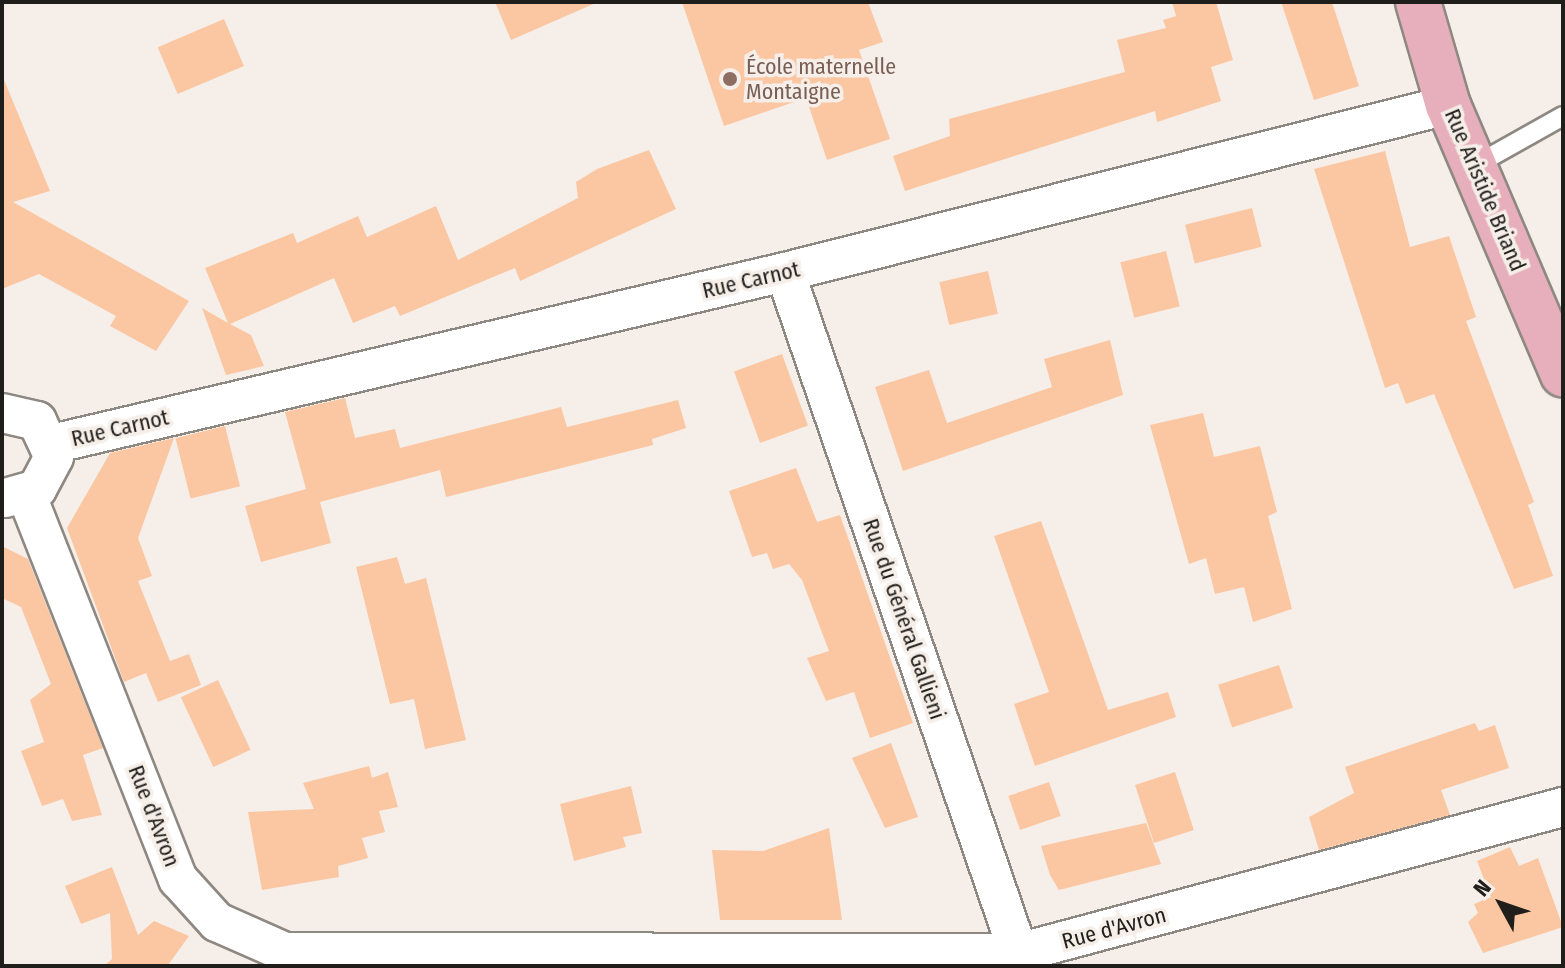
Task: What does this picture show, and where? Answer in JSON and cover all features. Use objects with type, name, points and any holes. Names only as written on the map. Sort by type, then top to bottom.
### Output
[{"type":"main road","name":"Rue Aristide Briand","points":[[1418,2],[1448,105],[1563,374]]},
{"type":"street","name":"Rue Carnot","points":[[52,444],[785,272],[1448,105]]},
{"type":"street","name":"Rue du Général Gallieni","points":[[785,272],[1021,960]]},
{"type":"street","points":[[2,413],[37,421],[52,444],[46,480],[14,497]]},
{"type":"street","name":"Rue d'Avron","points":[[14,497],[178,879],[217,922],[285,952],[612,958],[1021,960],[1563,807]]},
{"type":"lane","points":[[1474,166],[1563,116]]},
{"type":"building","points":[[495,2],[598,2],[511,40]]},
{"type":"building","points":[[682,2],[868,2],[883,42],[859,50],[890,139],[827,160],[806,98],[724,126]]},
{"type":"building","points":[[1172,2],[1216,2],[1233,60],[1211,67],[1221,101],[1157,122],[1155,111],[905,191],[893,156],[950,136],[949,119],[1125,72],[1117,40],[1166,28],[1163,20],[1176,16]]},
{"type":"building","points":[[1281,2],[1332,2],[1359,86],[1314,100]]},
{"type":"building","points":[[224,19],[244,66],[178,94],[158,47]]},
{"type":"building","points":[[2,75],[50,191],[13,202],[189,301],[156,351],[110,326],[116,316],[39,274],[2,289]]},
{"type":"building","points":[[649,150],[676,209],[520,281],[515,268],[400,316],[395,306],[353,323],[334,278],[230,324],[251,335],[264,366],[226,375],[202,308],[228,323],[205,268],[293,233],[297,243],[358,216],[367,237],[436,206],[458,260],[578,198],[576,182],[597,169]]},
{"type":"building","points":[[1385,151],[1410,247],[1449,236],[1476,317],[1466,321],[1534,502],[1528,505],[1553,576],[1514,589],[1434,394],[1406,404],[1398,383],[1385,388],[1314,169]]},
{"type":"building","points":[[1252,208],[1262,247],[1195,264],[1185,225]]},
{"type":"building","points":[[1166,251],[1180,306],[1134,318],[1120,262]]},
{"type":"building","points":[[988,271],[998,314],[949,325],[939,282]]},
{"type":"building","points":[[1110,340],[1123,395],[903,471],[875,387],[929,370],[947,423],[1052,387],[1044,359]]},
{"type":"building","points":[[782,354],[808,425],[760,443],[734,371]]},
{"type":"building","points":[[345,398],[355,438],[395,429],[400,448],[561,407],[567,427],[678,400],[686,428],[652,439],[653,445],[446,497],[440,470],[320,502],[331,543],[261,562],[245,506],[306,489],[285,412]]},
{"type":"building","points":[[1203,413],[1214,457],[1260,446],[1277,512],[1268,516],[1292,609],[1253,622],[1244,587],[1215,594],[1206,558],[1189,564],[1150,425]]},
{"type":"building","points":[[225,426],[240,486],[191,498],[176,438]]},
{"type":"building","points":[[174,438],[138,538],[152,576],[138,581],[170,661],[189,654],[201,685],[158,702],[146,673],[124,682],[67,528],[110,453]]},
{"type":"building","points":[[796,468],[817,522],[840,515],[913,723],[870,738],[854,692],[826,701],[807,658],[829,651],[802,580],[789,564],[773,569],[767,553],[752,557],[729,491]]},
{"type":"building","points":[[1041,521],[1108,710],[1168,692],[1176,717],[1035,766],[1014,704],[1049,692],[994,536]]},
{"type":"building","points":[[2,546],[28,559],[103,748],[83,755],[102,815],[72,821],[63,799],[42,806],[21,751],[44,742],[30,700],[51,684],[21,607],[2,598]]},
{"type":"building","points":[[397,557],[405,584],[426,578],[466,740],[425,749],[414,699],[390,704],[356,567]]},
{"type":"building","points":[[1279,665],[1293,708],[1232,728],[1218,685]]},
{"type":"building","points":[[218,680],[251,750],[213,767],[181,697]]},
{"type":"building","points":[[1475,723],[1479,731],[1495,725],[1509,768],[1441,790],[1450,815],[1319,850],[1309,817],[1354,793],[1345,767]]},
{"type":"building","points":[[891,743],[918,817],[885,828],[852,758]]},
{"type":"building","points":[[369,766],[372,778],[388,772],[398,807],[379,811],[385,832],[362,838],[368,858],[338,866],[339,877],[262,890],[248,812],[314,809],[303,783]]},
{"type":"building","points":[[1175,772],[1194,830],[1154,843],[1135,785]]},
{"type":"building","points":[[1049,782],[1061,816],[1020,830],[1008,796]]},
{"type":"building","points":[[631,786],[642,833],[623,837],[626,847],[574,861],[560,804]]},
{"type":"building","points":[[1146,823],[1161,864],[1059,890],[1050,875],[1041,846]]},
{"type":"building","points":[[829,828],[842,920],[720,920],[712,850],[763,851]]},
{"type":"building","points":[[1510,847],[1519,866],[1538,858],[1563,927],[1483,953],[1468,922],[1478,913],[1474,904],[1491,897],[1477,861]]},
{"type":"building","points":[[112,867],[138,935],[154,921],[189,936],[168,965],[105,965],[112,959],[110,913],[81,924],[65,886]]},
{"type":"place","name":"École maternelle Montaigne","points":[[730,79]]}]
